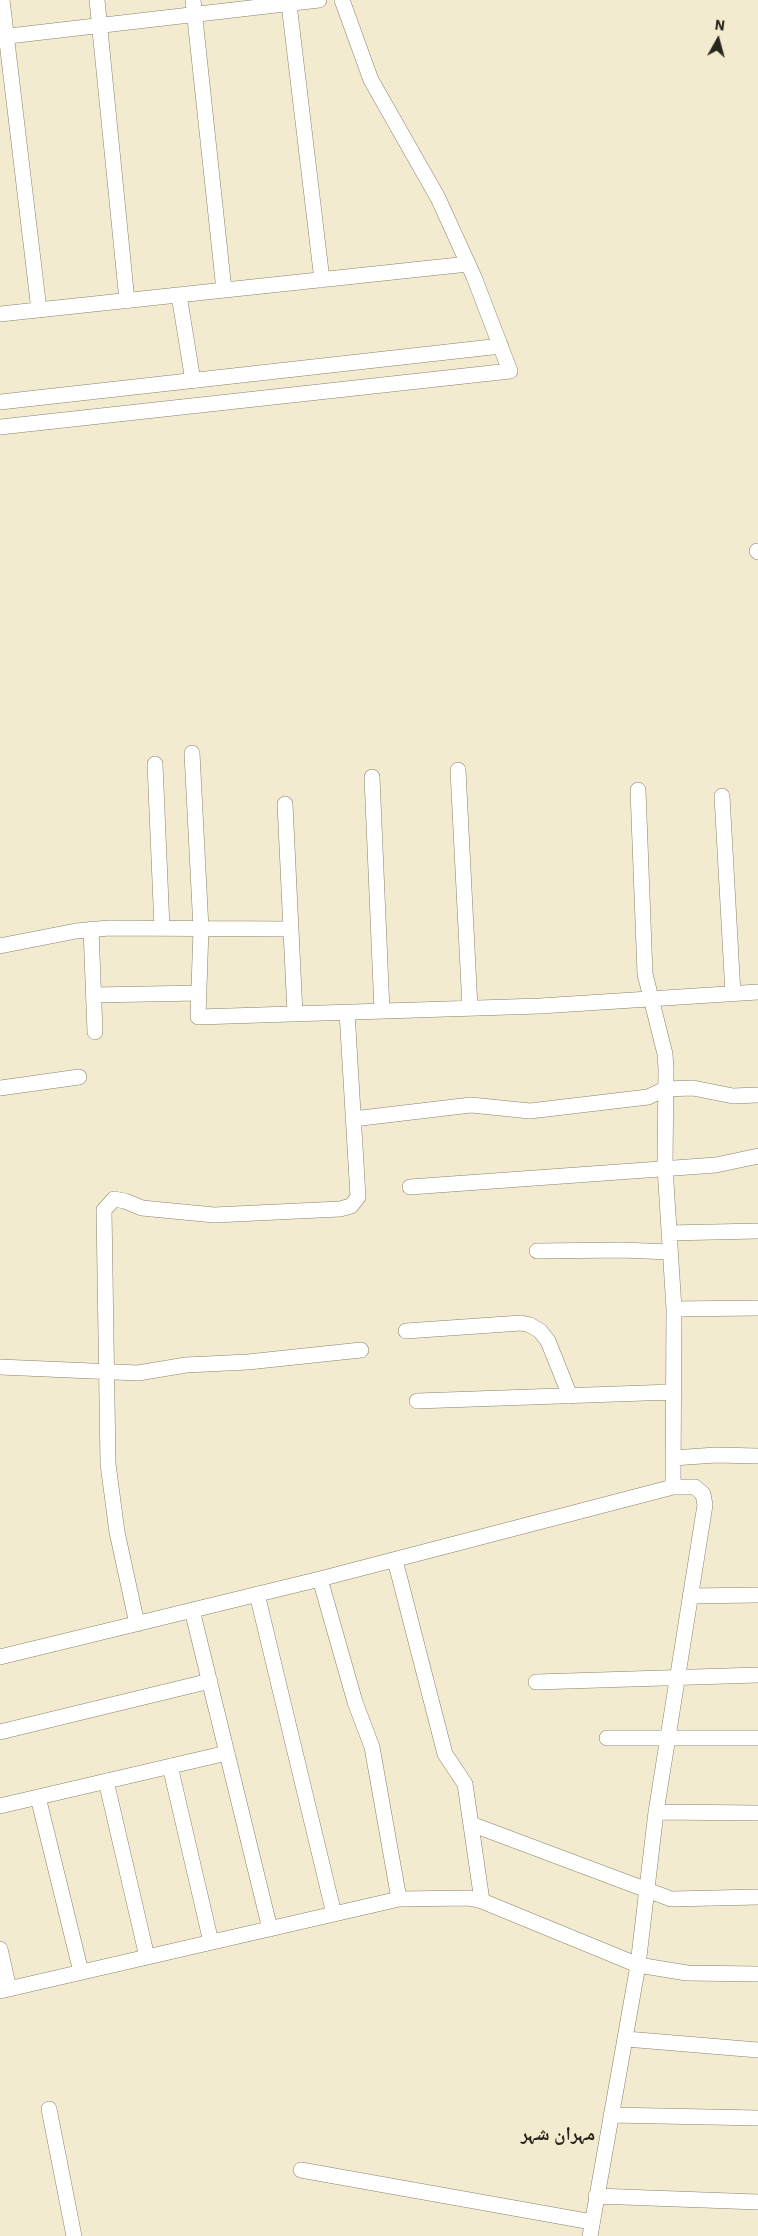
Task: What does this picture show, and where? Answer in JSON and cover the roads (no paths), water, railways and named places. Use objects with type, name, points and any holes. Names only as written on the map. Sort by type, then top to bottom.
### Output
[{"type":"street","points":[[2,0],[3,37],[39,310]]},
{"type":"street","points":[[97,0],[127,300]]},
{"type":"street","points":[[3,37],[99,26],[194,7],[288,4],[319,0]]},
{"type":"street","points":[[0,427],[510,371],[468,264],[438,198],[371,80],[342,0]]},
{"type":"street","points":[[288,4],[322,280]]},
{"type":"street","points":[[194,7],[224,290]]},
{"type":"street","points":[[0,314],[468,264]]},
{"type":"street","points":[[179,295],[193,381]]},
{"type":"street","points":[[0,402],[500,346]]},
{"type":"street","points":[[215,378],[220,402]]},
{"type":"street","points":[[192,753],[201,928],[198,1017],[470,1008],[758,992]]},
{"type":"street","points":[[155,764],[162,928]]},
{"type":"street","points":[[458,770],[470,1008]]},
{"type":"street","points":[[372,777],[382,1011]]},
{"type":"street","points":[[638,790],[646,974],[650,999],[665,1054],[665,1168],[674,1309],[673,1487]]},
{"type":"street","points":[[722,796],[733,994]]},
{"type":"street","points":[[285,804],[295,1014]]},
{"type":"street","points":[[0,946],[91,929],[291,929]]},
{"type":"street","points":[[91,929],[95,1032]]},
{"type":"street","points":[[94,995],[199,993]]},
{"type":"street","points":[[137,1624],[112,1501],[108,1464],[104,1210],[107,1204],[114,1199],[142,1208],[214,1215],[340,1209],[351,1206],[358,1197],[347,1012]]},
{"type":"street","points":[[0,1088],[79,1077]]},
{"type":"street","points":[[353,1119],[471,1105],[530,1111],[648,1097],[665,1089],[693,1088],[733,1096],[758,1094]]},
{"type":"street","points":[[410,1186],[716,1165],[758,1156]]},
{"type":"street","points":[[669,1233],[758,1231]]},
{"type":"street","points":[[537,1251],[622,1250],[670,1252]]},
{"type":"street","points":[[674,1309],[758,1308]]},
{"type":"street","points":[[406,1331],[521,1323],[530,1325],[540,1331],[548,1341],[570,1396]]},
{"type":"street","points":[[0,1367],[106,1370],[138,1373],[186,1365],[248,1362],[361,1350]]},
{"type":"street","points":[[417,1401],[673,1392]]},
{"type":"street","points":[[673,1458],[716,1455],[758,1456]]},
{"type":"street","points":[[0,1657],[320,1579],[673,1487],[695,1487],[703,1494],[705,1505],[656,1812],[638,1965],[591,2229],[301,2170]]},
{"type":"street","points":[[395,1560],[445,1754],[465,1784],[482,1901]]},
{"type":"street","points":[[320,1579],[355,1702],[372,1747],[399,1899]]},
{"type":"street","points":[[257,1594],[334,1914]]},
{"type":"street","points":[[690,1596],[758,1595]]},
{"type":"street","points":[[192,1610],[270,1929]]},
{"type":"street","points":[[536,1682],[678,1676],[758,1675]]},
{"type":"street","points":[[0,1732],[210,1681]]},
{"type":"street","points":[[607,1738],[758,1738]]},
{"type":"street","points":[[0,1806],[227,1753]]},
{"type":"street","points":[[170,1766],[211,1942]]},
{"type":"street","points":[[106,1781],[147,1957]]},
{"type":"street","points":[[38,1797],[81,1972]]},
{"type":"street","points":[[656,1812],[758,1813]]},
{"type":"street","points":[[471,1824],[670,1899],[758,1897]]},
{"type":"street","points":[[0,1949],[4,1990],[399,1899],[469,1898],[482,1901],[638,1965],[687,1973],[758,1974]]},
{"type":"street","points":[[626,2039],[758,2050]]},
{"type":"street","points":[[49,2109],[74,2236]]},
{"type":"street","points":[[611,2115],[758,2118]]},
{"type":"street","points":[[596,2196],[758,2202]]},
{"type":"district","name":"مہران شہر","points":[[558,2135]]}]
